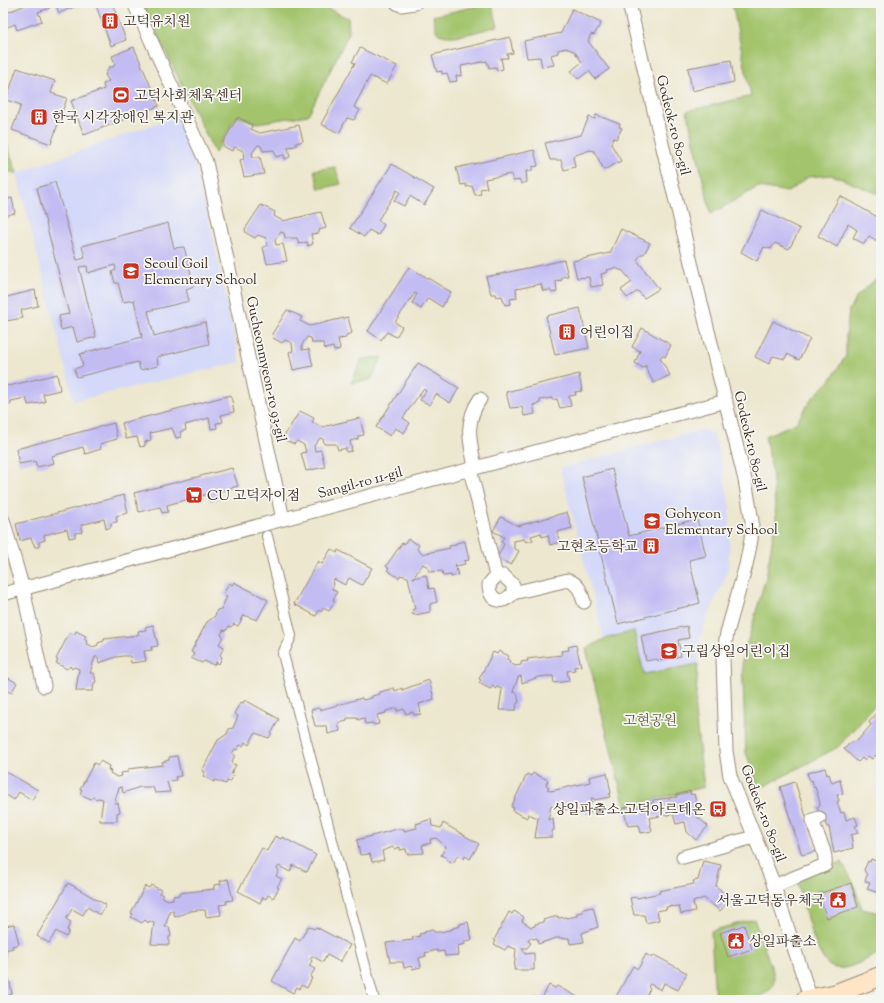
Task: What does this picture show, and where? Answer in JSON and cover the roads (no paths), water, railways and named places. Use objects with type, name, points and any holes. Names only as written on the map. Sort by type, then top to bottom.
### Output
[{"type":"main road","points":[[809,999],[835,994],[881,976]]},
{"type":"street","name":"Gucheonmyeon-ro 93-gil","points":[[134,3],[206,162],[283,519]]},
{"type":"street","points":[[397,3],[400,5],[415,3]]},
{"type":"street","name":"Godeok-ro 80-gil","points":[[629,3],[652,106],[745,480],[752,521],[746,565],[727,633],[723,658],[726,751],[730,776],[774,886],[809,999]]},
{"type":"street","points":[[480,399],[474,408],[469,425],[472,468],[496,576]]},
{"type":"street","name":"Sangil-ro 11-gil","points":[[3,594],[726,401]]},
{"type":"street","points":[[3,520],[23,589],[44,686]]},
{"type":"street","points":[[267,536],[291,636],[283,654],[374,1000]]},
{"type":"street","points":[[513,593],[512,585],[504,576],[496,576],[489,584],[489,593],[493,599],[501,601],[508,599],[513,593],[568,580],[574,582],[580,588],[584,602]]},
{"type":"street","points":[[774,886],[825,865],[826,858],[814,827],[813,820],[819,818]]},
{"type":"street","points":[[683,857],[754,836]]},
{"type":"place","name":"고덕유치원","points":[[110,21]]},
{"type":"place","name":"고덕사회체육센터","points":[[121,95]]},
{"type":"place","name":"한국 시각장애인 복지관","points":[[39,117]]},
{"type":"place","name":"Seoul Goil Elementary School","points":[[131,271]]},
{"type":"place","name":"어린이집","points":[[567,332]]},
{"type":"place","name":"CU 고덕자이점","points":[[194,495]]},
{"type":"place","name":"Gohyeon Elementary School","points":[[652,521]]},
{"type":"place","name":"고현초등학교","points":[[651,546]]},
{"type":"place","name":"구립상일어린이집","points":[[669,651]]},
{"type":"place","name":"상일파출소.고덕아르테온","points":[[718,809]]},
{"type":"place","name":"서울고덕동우체국","points":[[838,900]]},
{"type":"place","name":"상일파출소","points":[[736,941]]},
{"type":"park label","name":"고현공원","points":[[650,720]]}]
